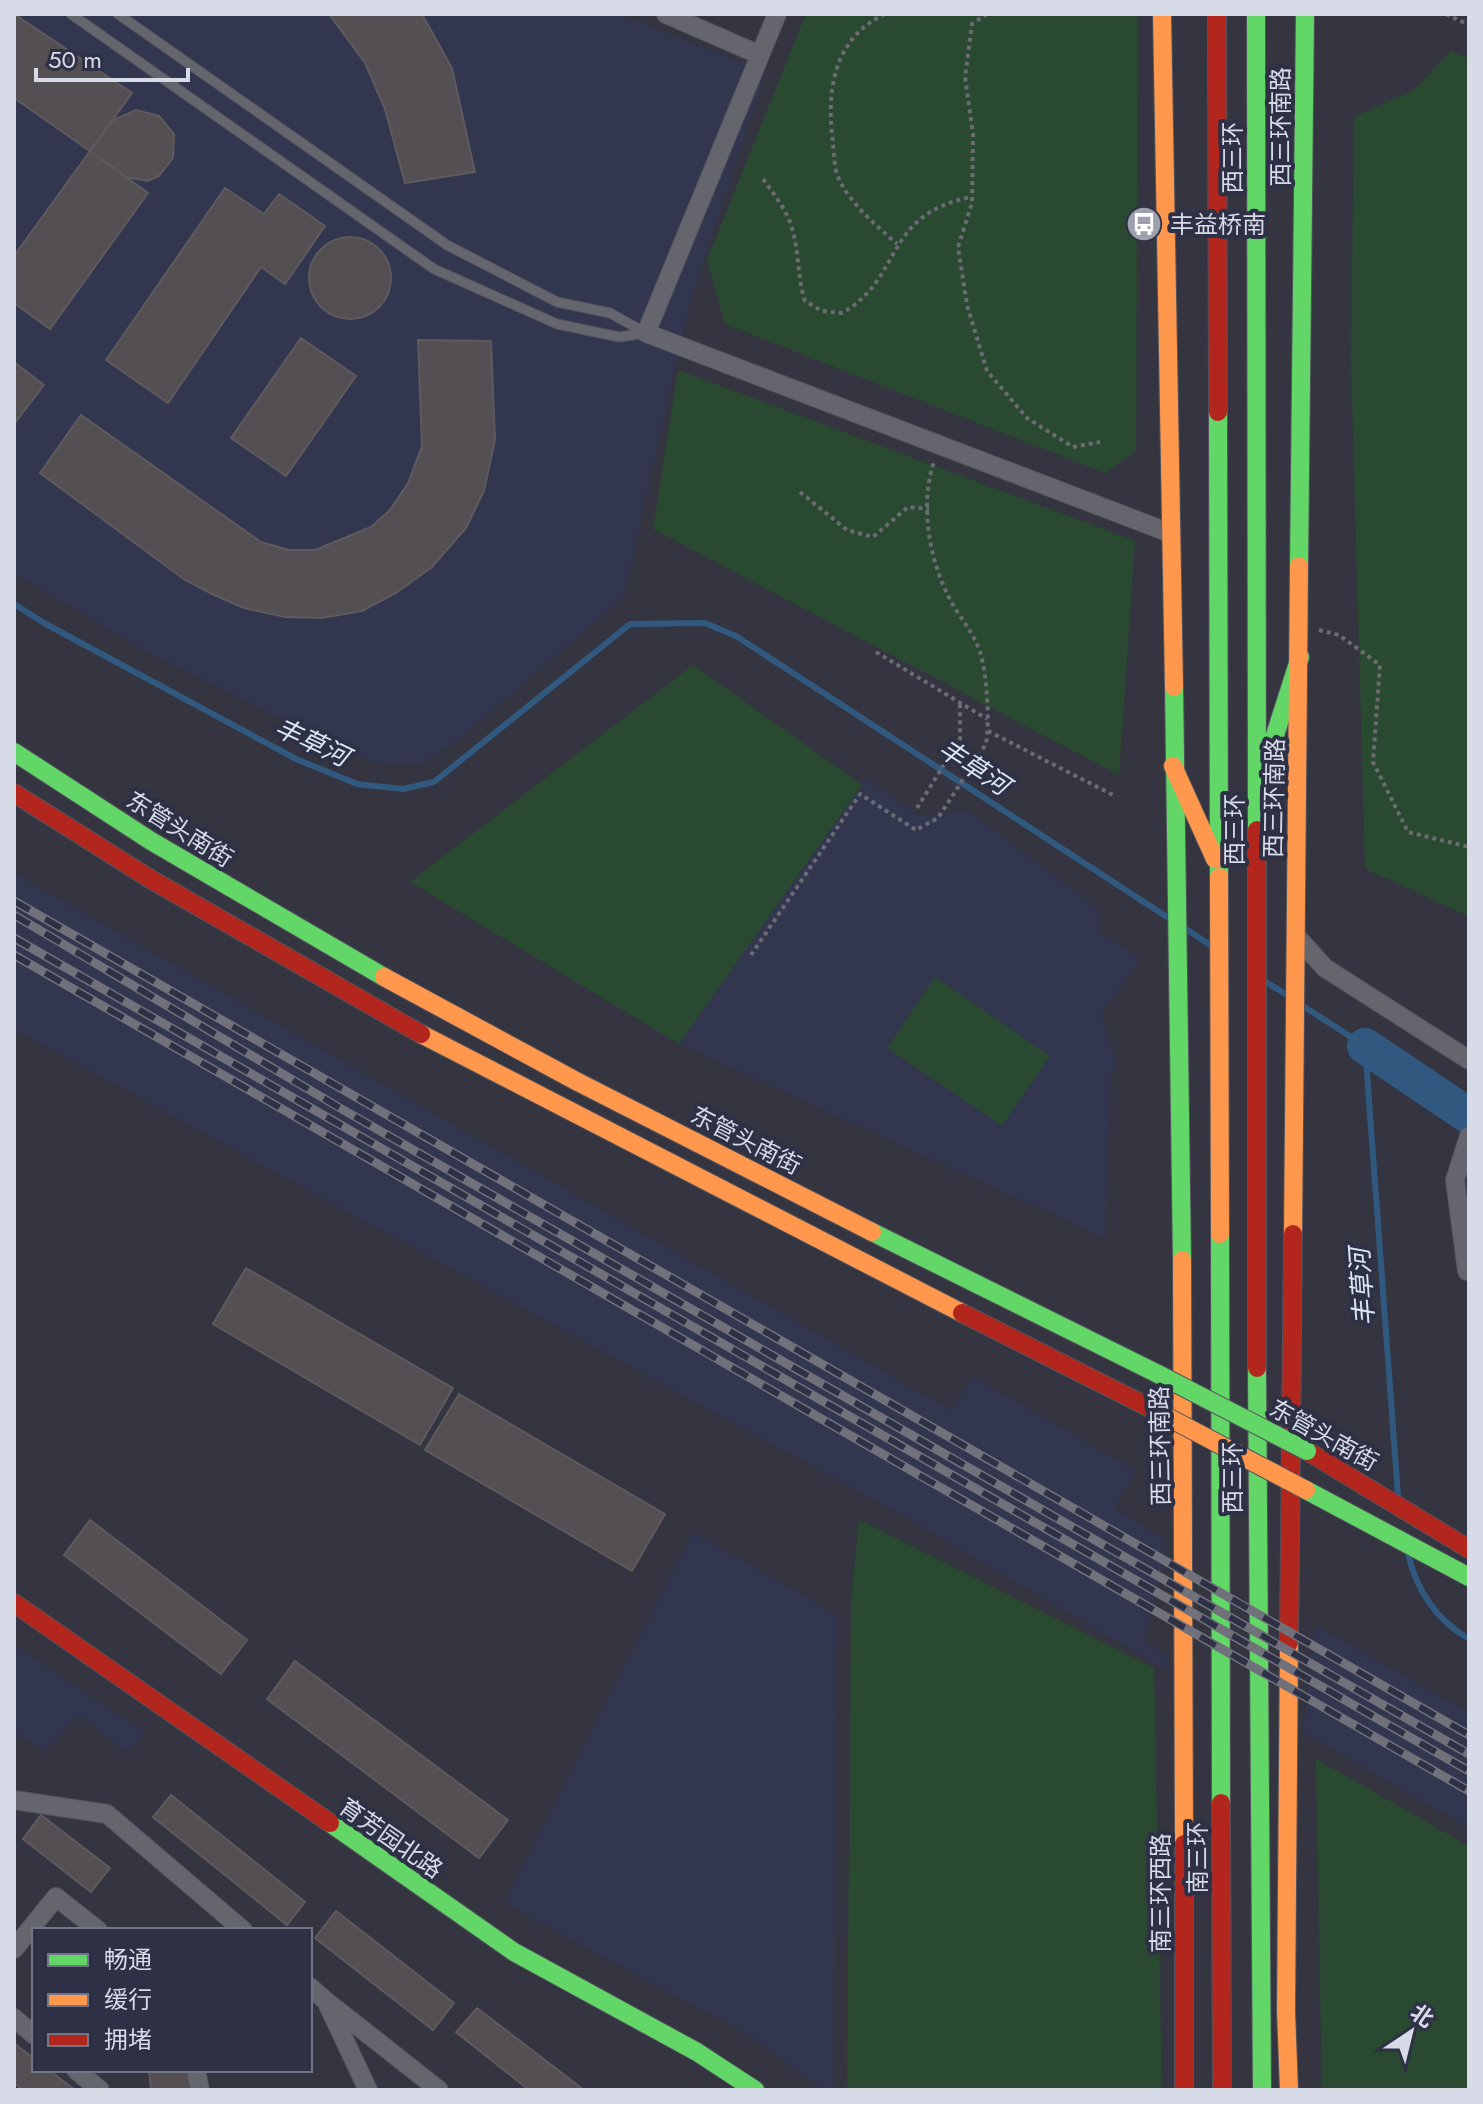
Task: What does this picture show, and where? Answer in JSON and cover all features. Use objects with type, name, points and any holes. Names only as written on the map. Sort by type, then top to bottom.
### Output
[{"type":"main road","name":"西三环南路","points":[[1162,14],[1173,766],[1179,915],[1185,1696]]},
{"type":"main road","name":"西三环","points":[[1217,14],[1220,1625]]},
{"type":"main road","name":"西三环","points":[[1256,14],[1259,627],[1256,1646],[1262,2090]]},
{"type":"main road","name":"西三环南路","points":[[1289,2090],[1286,2011],[1289,1583],[1305,14]]},
{"type":"main road","points":[[1258,787],[1300,657]]},
{"type":"main road","name":"东管头南街","points":[[14,752],[286,923],[516,1052],[1307,1451],[1469,1549]]},
{"type":"main road","points":[[1173,766],[1219,869]]},
{"type":"main road","points":[[14,793],[130,869],[460,1057],[1158,1412],[1469,1577]]},
{"type":"main road","name":"育芳园北路","points":[[14,1603],[514,1952],[565,1983],[676,2038],[755,2090]]},
{"type":"main road","name":"南三环","points":[[1220,1625],[1222,2090]]},
{"type":"main road","name":"南三环西路","points":[[1184,2090],[1185,1696]]},
{"type":"street","points":[[666,14],[760,55]]},
{"type":"street","points":[[777,14],[646,333],[1170,533]]},
{"type":"street","points":[[1297,937],[1325,968],[1469,1060]]},
{"type":"street","points":[[1467,1271],[1455,1180],[1469,1137]]},
{"type":"street","points":[[14,1800],[107,1814],[241,1928]]},
{"type":"street","points":[[14,1949],[56,1897],[95,1928]]},
{"type":"street","points":[[312,1989],[439,2090]]},
{"type":"street","points":[[326,2001],[368,2090]]},
{"type":"street","points":[[14,2018],[32,2033]]},
{"type":"street","points":[[78,2072],[100,2090]]},
{"type":"lane","points":[[71,14],[434,269],[557,324],[619,337],[646,333]]},
{"type":"lane","points":[[118,14],[447,245],[557,302],[610,313],[646,333]]},
{"type":"path","points":[[885,14],[870,21],[847,47],[831,82],[830,121],[837,177],[865,216],[897,244]]},
{"type":"path","points":[[987,14],[972,24],[965,77],[973,134],[972,197],[958,247],[967,305],[987,371],[1027,418],[1073,447],[1100,442]]},
{"type":"path","points":[[1446,14],[1469,25]]},
{"type":"path","points":[[763,179],[784,206],[794,236],[796,274],[805,301],[822,311],[842,313],[855,306],[877,281],[897,244],[923,213],[972,197]]},
{"type":"path","points":[[751,955],[860,794],[916,830],[938,818],[986,744],[988,731],[981,655],[970,630],[955,608],[930,544],[929,475],[939,445]]},
{"type":"path","points":[[800,492],[847,530],[873,537],[908,507],[929,509]]},
{"type":"path","points":[[1300,625],[1339,635],[1380,665],[1373,762],[1408,832],[1469,847]]},
{"type":"path","points":[[876,652],[987,719]]},
{"type":"path","points":[[917,808],[960,739],[960,704]]},
{"type":"path","points":[[988,731],[1115,796]]},
{"type":"shaded area","points":[[14,14],[619,14],[766,72],[688,309],[624,597],[458,740],[422,763],[389,765],[361,758],[142,649],[14,573]]},
{"type":"shaded area","points":[[863,777],[920,816],[968,810],[1101,911],[1099,932],[1141,959],[1101,1013],[1117,1064],[1111,1072],[1105,1238],[679,1044],[862,785]]},
{"type":"shaded area","points":[[14,873],[952,1411],[972,1376],[1136,1471],[1114,1509],[1167,1540],[1145,1641],[1168,1656],[1166,1670],[907,1518],[14,1029]]},
{"type":"shaded area","points":[[693,1532],[837,1615],[833,2090],[824,2090],[750,2036],[504,1903]]},
{"type":"shaded area","points":[[1315,1625],[1469,1713],[1469,1828],[1303,1732]]},
{"type":"shaded area","points":[[14,1645],[146,1734],[126,1751],[78,1715],[45,1752],[14,1731]]},
{"type":"green space","points":[[806,14],[1138,14],[1136,451],[1105,473],[725,324],[707,260]]},
{"type":"green space","points":[[1451,51],[1469,58],[1469,916],[1365,869],[1351,358],[1354,117],[1414,90]]},
{"type":"green space","points":[[678,370],[1135,541],[1119,775],[653,529]]},
{"type":"green space","points":[[693,665],[862,785],[679,1044],[410,882]]},
{"type":"green space","points":[[935,977],[1050,1056],[1002,1126],[887,1048]]},
{"type":"green space","points":[[859,1520],[1154,1668],[1162,2090],[847,2090],[851,1602]]},
{"type":"green space","points":[[1316,1759],[1469,1846],[1469,2090],[1322,2090]]},
{"type":"building","points":[[14,14],[132,93],[90,151],[14,98]]},
{"type":"building","points":[[329,14],[422,14],[452,68],[475,172],[405,183],[385,109],[365,63]]},
{"type":"building","points":[[136,110],[159,116],[174,134],[173,158],[159,176],[148,181],[126,177],[90,151],[113,120]]},
{"type":"building","points":[[90,151],[148,193],[50,329],[14,303],[14,256]]},
{"type":"building","points":[[225,188],[264,214],[279,194],[325,226],[285,284],[261,267],[168,403],[106,360]]},
{"type":"building","points":[[350,237],[366,240],[379,249],[388,262],[391,278],[388,294],[379,307],[366,316],[350,319],[334,316],[321,307],[312,294],[309,278],[312,262],[321,249],[334,240]]},
{"type":"building","points":[[301,338],[356,376],[286,476],[231,438]]},
{"type":"building","points":[[418,340],[491,341],[495,440],[484,491],[466,528],[432,567],[396,593],[362,611],[322,618],[285,617],[244,608],[185,580],[40,473],[81,415],[261,542],[289,550],[315,550],[371,527],[390,510],[408,483],[422,446]]},
{"type":"building","points":[[14,362],[44,385],[14,424]]},
{"type":"building","points":[[246,1268],[453,1388],[420,1445],[213,1324]]},
{"type":"building","points":[[459,1394],[665,1514],[632,1571],[425,1450]]},
{"type":"building","points":[[90,1520],[247,1640],[221,1674],[64,1555]]},
{"type":"building","points":[[295,1661],[508,1820],[479,1858],[267,1699]]},
{"type":"building","points":[[171,1795],[305,1902],[287,1925],[153,1817]]},
{"type":"building","points":[[41,1815],[110,1868],[91,1892],[23,1839]]},
{"type":"building","points":[[336,1911],[454,2003],[433,2030],[315,1938]]},
{"type":"building","points":[[477,2008],[584,2090],[529,2090],[456,2032]]},
{"type":"building","points":[[14,2043],[32,2057],[32,2072],[52,2072],[75,2090],[23,2090],[14,2083]]},
{"type":"building","points":[[149,2072],[192,2072],[195,2090],[151,2090]]},
{"type":"waterway","name":"丰草河","points":[[14,604],[296,759],[357,784],[403,789],[434,782],[630,624],[705,623],[736,636],[1170,919]]},
{"type":"waterway","name":"丰草河","points":[[1186,929],[1210,945]]},
{"type":"waterway","name":"丰草河","points":[[1266,982],[1287,995]]},
{"type":"waterway","name":"丰草河","points":[[1303,1006],[1365,1046],[1398,1496]]},
{"type":"waterway","points":[[1365,1046],[1469,1116]]},
{"type":"waterway","name":"丰草河","points":[[1408,1554],[1417,1580],[1430,1603],[1447,1623],[1469,1639]]},
{"type":"railway","points":[[14,901],[1469,1735]]},
{"type":"railway","points":[[14,915],[340,1108],[1469,1754]]},
{"type":"railway","points":[[14,938],[1469,1771]]},
{"type":"railway","points":[[14,955],[1469,1791]]},
{"type":"traffic: fast","points":[[1256,14],[1257,830]]},
{"type":"traffic: fast","points":[[1299,566],[1305,14]]},
{"type":"traffic: fast","points":[[1218,412],[1219,877]]},
{"type":"traffic: fast","points":[[1268,757],[1300,657]]},
{"type":"traffic: fast","points":[[1174,687],[1182,1260]]},
{"type":"traffic: fast","points":[[14,752],[151,841],[384,977]]},
{"type":"traffic: fast","points":[[872,1232],[1158,1374]]},
{"type":"traffic: fast","points":[[1220,1234],[1221,1803]]},
{"type":"traffic: fast","points":[[1257,1368],[1262,2090]]},
{"type":"traffic: fast","points":[[1158,1374],[1307,1451]]},
{"type":"traffic: fast","points":[[1306,1490],[1469,1577]]},
{"type":"traffic: fast","points":[[330,1823],[514,1952],[697,2052],[755,2090]]},
{"type":"traffic: slow","points":[[1162,14],[1174,687]]},
{"type":"traffic: slow","points":[[1293,1234],[1299,566]]},
{"type":"traffic: slow","points":[[1173,766],[1215,859]]},
{"type":"traffic: slow","points":[[1219,877],[1220,1234]]},
{"type":"traffic: slow","points":[[384,977],[576,1081],[872,1232]]},
{"type":"traffic: slow","points":[[421,1034],[962,1313]]},
{"type":"traffic: slow","points":[[1182,1260],[1184,1844]]},
{"type":"traffic: slow","points":[[1158,1412],[1306,1490]]},
{"type":"traffic: slow","points":[[1289,1643],[1286,2011],[1289,2090]]},
{"type":"traffic: jam","points":[[1217,14],[1218,412]]},
{"type":"traffic: jam","points":[[14,793],[152,880],[421,1034]]},
{"type":"traffic: jam","points":[[1257,830],[1257,1368]]},
{"type":"traffic: jam","points":[[1289,1643],[1293,1234]]},
{"type":"traffic: jam","points":[[962,1313],[1158,1412]]},
{"type":"traffic: jam","points":[[1307,1451],[1469,1549]]},
{"type":"traffic: jam","points":[[14,1603],[330,1823]]},
{"type":"traffic: jam","points":[[1221,1803],[1222,2090]]},
{"type":"traffic: jam","points":[[1184,1844],[1184,2090]]},
{"type":"place","name":"丰益桥南","points":[[1144,224]]}]
